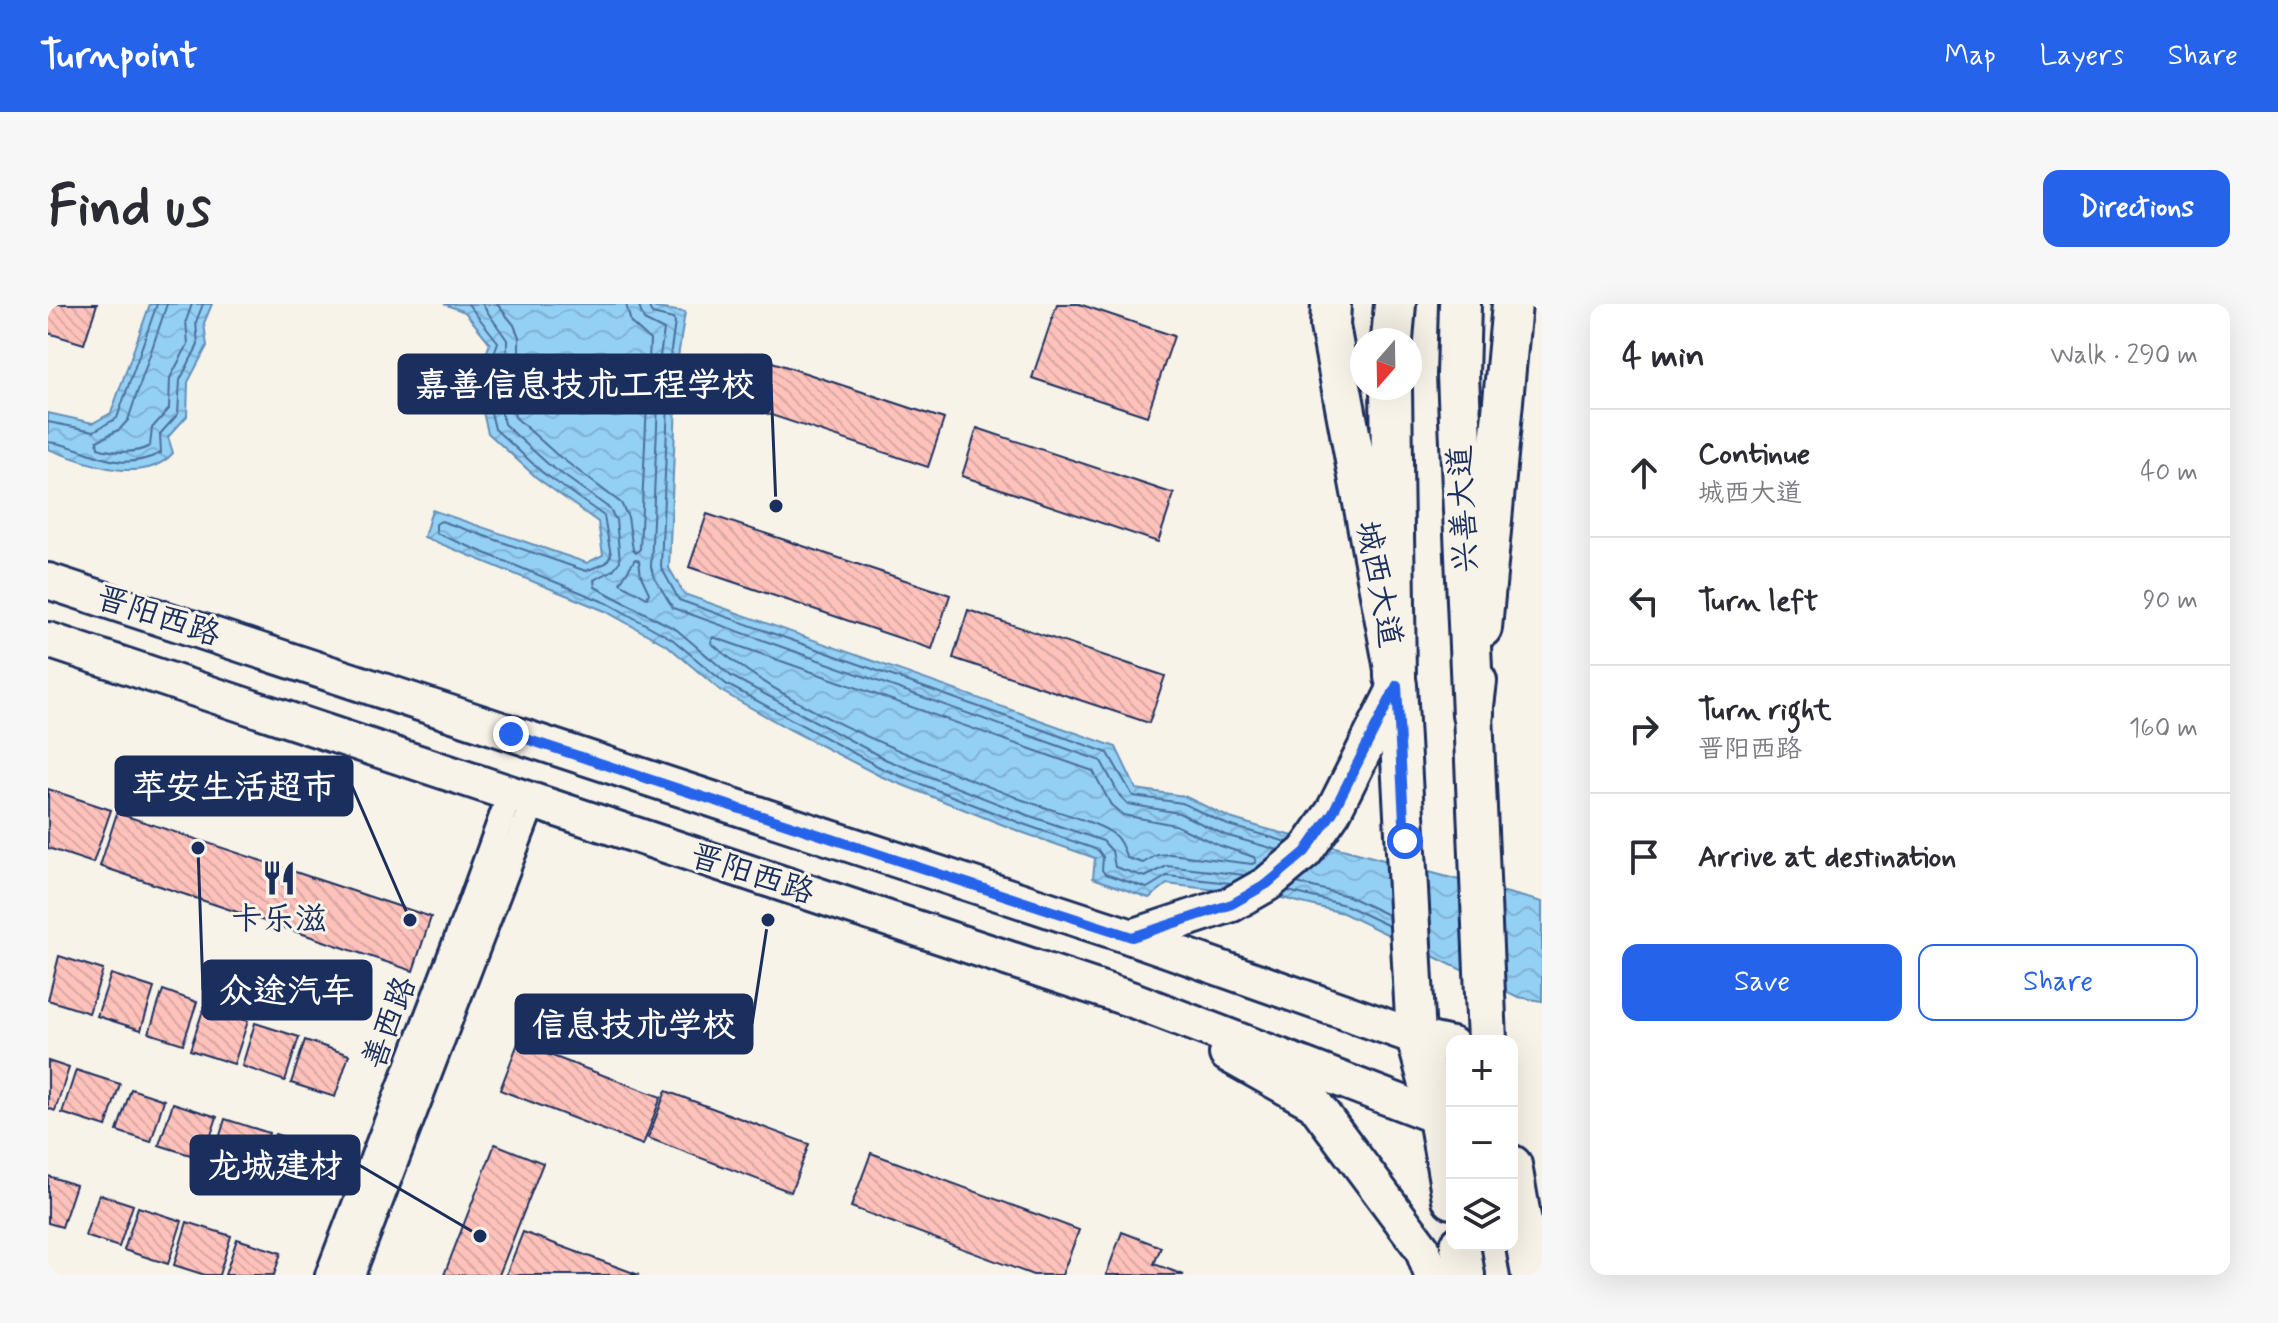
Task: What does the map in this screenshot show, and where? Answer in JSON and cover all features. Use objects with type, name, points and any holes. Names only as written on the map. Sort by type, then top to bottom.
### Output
[{"type":"highway","points":[[1393,328],[1395,304]]},
{"type":"highway","name":"兴善大道","points":[[1460,304],[1458,375],[1473,714]]},
{"type":"highway","points":[[1391,400],[1396,681]]},
{"type":"main road","name":"城西大道","points":[[1331,304],[1330,326],[1396,681],[1412,970],[1434,1041],[1450,1179]]},
{"type":"main road","points":[[1487,1035],[1473,714],[1512,304]]},
{"type":"main road","name":"晋阳西路","points":[[48,581],[1132,937],[1434,1041]]},
{"type":"main road","name":"晋阳西路","points":[[48,640],[1133,1000],[1445,1120]]},
{"type":"main road","points":[[1132,937],[1232,904],[1267,884],[1305,852],[1333,812],[1396,681]]},
{"type":"main road","points":[[1133,1000],[1314,1103],[1422,1248],[1432,1275]]},
{"type":"main road","points":[[1514,1179],[1531,1275]]},
{"type":"main road","points":[[1461,1251],[1465,1275]]},
{"type":"street","name":"善西路","points":[[328,1275],[470,905],[522,798]]},
{"type":"street","name":"善西路","points":[[352,1275],[522,798]]},
{"type":"water","points":[[150,304],[212,304],[204,323],[207,346],[188,382],[187,416],[168,437],[173,453],[146,469],[129,470],[95,465],[48,449],[48,413],[93,423],[111,413]]},
{"type":"water","points":[[444,304],[649,304],[685,312],[678,357],[669,568],[684,594],[1116,747],[1136,789],[1184,796],[1230,818],[1263,828],[1542,902],[1542,1001],[1518,997],[1343,913],[1282,898],[1167,884],[1149,898],[1093,878],[1095,858],[880,776],[721,691],[668,646],[605,611],[424,537],[432,510],[587,563],[603,555],[598,522],[537,478],[488,433],[476,383],[490,343],[465,312]]},
{"type":"building","points":[[48,304],[97,304],[84,344],[48,333]]},
{"type":"building","points":[[1057,304],[1079,304],[1174,336],[1147,416],[1032,378]]},
{"type":"building","points":[[748,354],[944,419],[928,467],[732,402]]},
{"type":"building","points":[[977,428],[1174,494],[1158,542],[962,476]]},
{"type":"building","points":[[707,514],[950,595],[932,649],[689,567]]},
{"type":"building","points":[[968,610],[1165,676],[1149,723],[953,658]]},
{"type":"building","points":[[48,789],[111,810],[93,863],[48,848]]},
{"type":"building","points":[[117,813],[431,917],[413,971],[100,866]]},
{"type":"building","points":[[59,956],[103,970],[89,1013],[48,1000]]},
{"type":"building","points":[[111,974],[154,988],[141,1030],[97,1016]]},
{"type":"building","points":[[163,990],[197,1002],[183,1044],[149,1033]]},
{"type":"building","points":[[204,1007],[248,1021],[234,1064],[190,1050]]},
{"type":"building","points":[[255,1023],[299,1037],[285,1081],[242,1066]]},
{"type":"building","points":[[305,1040],[349,1055],[335,1097],[291,1083]]},
{"type":"building","points":[[518,1043],[661,1097],[643,1145],[500,1090]]},
{"type":"building","points":[[48,1061],[69,1068],[55,1111],[48,1108]]},
{"type":"building","points":[[76,1070],[120,1084],[106,1127],[62,1113]]},
{"type":"building","points":[[131,1089],[164,1100],[151,1142],[117,1131]]},
{"type":"building","points":[[666,1091],[809,1144],[791,1192],[648,1138]]},
{"type":"building","points":[[173,1103],[217,1117],[203,1159],[159,1145]]},
{"type":"building","points":[[225,1119],[269,1133],[256,1176],[212,1162]]},
{"type":"building","points":[[275,1134],[319,1148],[306,1191],[262,1177]]},
{"type":"building","points":[[495,1144],[543,1163],[499,1275],[444,1275]]},
{"type":"building","points":[[871,1153],[1079,1230],[1062,1275],[1033,1275],[851,1207]]},
{"type":"building","points":[[48,1176],[76,1185],[62,1227],[48,1223]]},
{"type":"building","points":[[99,1194],[133,1205],[119,1247],[85,1236]]},
{"type":"building","points":[[138,1207],[182,1221],[168,1264],[124,1250]]},
{"type":"building","points":[[187,1222],[231,1236],[219,1275],[205,1275],[174,1265]]},
{"type":"building","points":[[523,1232],[639,1275],[506,1275]]},
{"type":"building","points":[[1122,1232],[1161,1247],[1154,1264],[1184,1275],[1106,1275]]},
{"type":"building","points":[[237,1239],[281,1253],[274,1275],[225,1275]]},
{"type":"place","name":"嘉善信息技术工程学校","points":[[776,506]]},
{"type":"place","name":"众途汽车","points":[[198,848]]},
{"type":"place","name":"卡乐滋","points":[[279,878]]},
{"type":"place","name":"苹安生活超市","points":[[410,920]]},
{"type":"place","name":"信息技术学校","points":[[768,920]]},
{"type":"place","name":"龙城建材","points":[[480,1236]]},
{"type":"route","points":[[511,734],[1132,937],[1232,904],[1267,884],[1305,852],[1333,812],[1397,685],[1405,841]]}]
